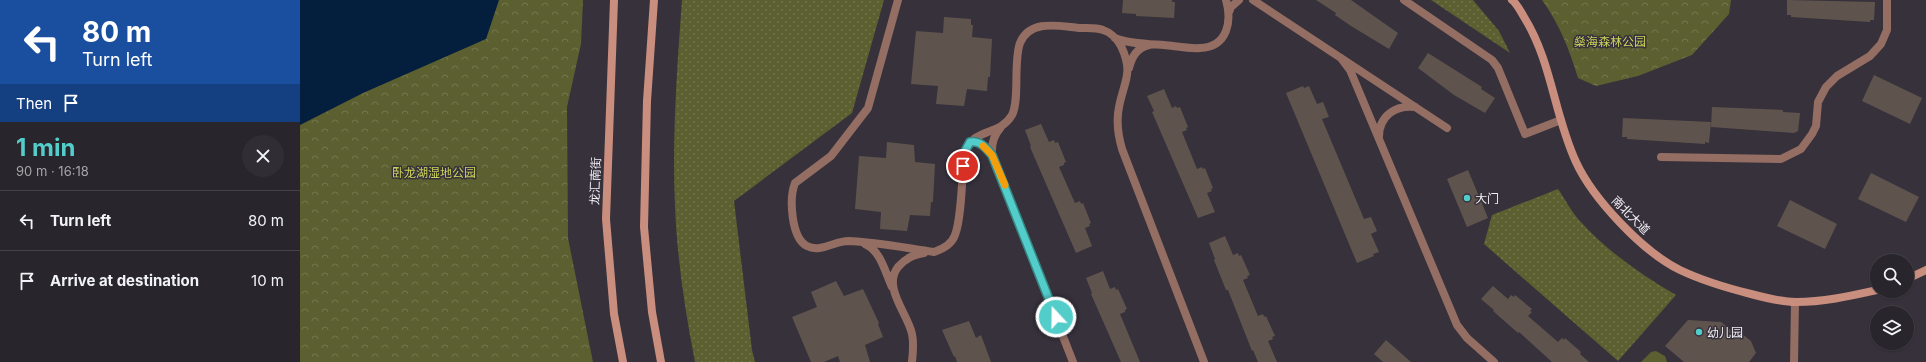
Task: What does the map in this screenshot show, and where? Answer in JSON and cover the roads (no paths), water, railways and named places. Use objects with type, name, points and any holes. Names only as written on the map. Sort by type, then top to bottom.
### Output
[{"type":"main road","name":"龙汇南街","points":[[614,0],[606,219],[614,314],[623,362]]},
{"type":"main road","points":[[654,0],[647,101],[644,227],[652,312],[660,362]]},
{"type":"main road","name":"南北大道","points":[[1512,0],[1534,33],[1548,70],[1561,120],[1576,163],[1603,204],[1637,240],[1679,269],[1720,287],[1763,297],[1795,302],[1843,298],[1870,292]]},
{"type":"main road","points":[[1914,276],[1926,270]]},
{"type":"street","points":[[898,0],[868,108],[831,156],[795,184],[792,190],[791,198],[796,234],[807,246],[814,248],[848,241],[934,252]]},
{"type":"street","points":[[1073,362],[992,155],[994,139],[1014,110],[1020,44],[1025,35],[1034,28],[1045,24],[1103,30],[1122,41],[1200,48],[1210,46],[1222,38],[1229,22],[1229,12],[1226,0]]},
{"type":"street","points":[[1229,12],[1231,7],[1239,0]]},
{"type":"street","points":[[1253,0],[1447,128]]},
{"type":"street","points":[[1404,0],[1492,60],[1498,68],[1525,134],[1561,120]]},
{"type":"street","points":[[1661,157],[1781,159],[1801,149],[1808,142],[1816,126],[1818,102],[1826,88],[1837,76],[1870,56],[1881,44],[1887,30],[1887,0]]},
{"type":"street","points":[[1115,38],[1126,58],[1128,70],[1127,80],[1119,107],[1118,128],[1120,139],[1204,362]]},
{"type":"street","points":[[1128,70],[1134,55],[1143,46],[1151,44]]},
{"type":"street","points":[[1341,58],[1350,70],[1457,325],[1467,338],[1494,362]]},
{"type":"street","points":[[1379,140],[1381,123],[1386,116],[1401,107],[1416,108]]},
{"type":"street","points":[[894,291],[894,275],[903,262],[910,256],[941,250],[948,245],[955,235],[958,221],[964,153],[970,142],[982,133],[1001,127]]},
{"type":"street","points":[[970,142],[975,141],[980,143],[992,155]]},
{"type":"street","points":[[861,243],[869,246],[878,256],[894,291],[912,333],[912,362]]},
{"type":"street","points":[[1794,362],[1795,302]]},
{"type":"water","points":[[300,0],[499,0],[486,39],[363,93],[300,125]]},
{"type":"place","name":"大门","points":[[1467,198]]},
{"type":"place","name":"幼儿园","points":[[1699,332]]},
{"type":"park label","name":"燊海森林公园","points":[[1610,41]]},
{"type":"park label","name":"卧龙湖湿地公园","points":[[434,172]]}]
